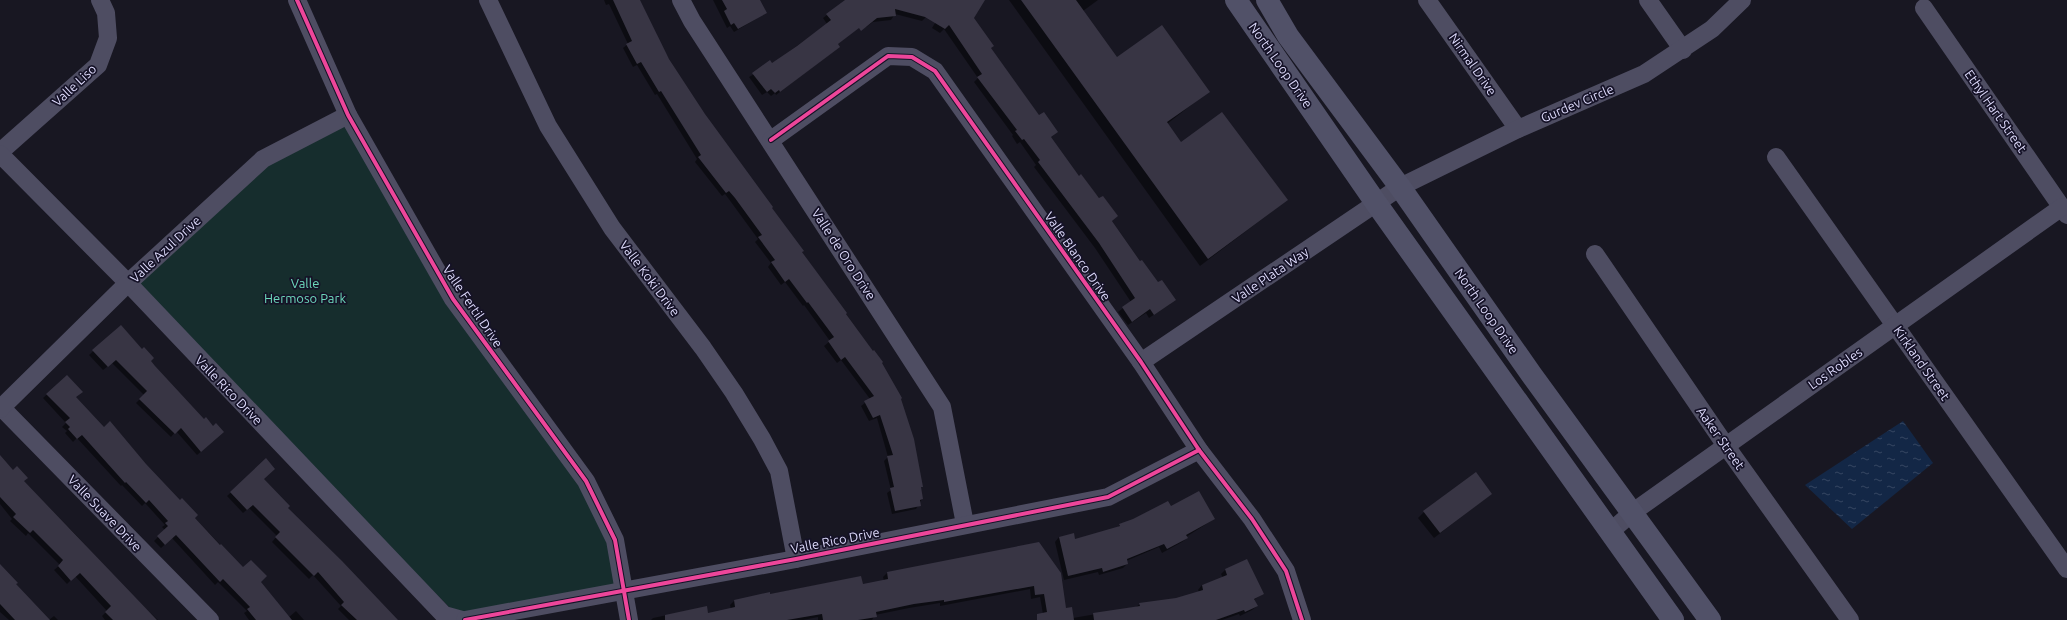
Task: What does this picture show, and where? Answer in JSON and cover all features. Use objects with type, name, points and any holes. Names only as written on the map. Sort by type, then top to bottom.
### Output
[{"type":"main road","name":"North Loop Drive","points":[[1236,0],[1376,203],[1673,620]]},
{"type":"main road","name":"North Loop Drive","points":[[1267,0],[1288,36],[1400,187],[1531,374],[1633,512],[1710,620]]},
{"type":"street","name":"Valle Liso","points":[[0,153],[98,65],[108,38],[106,12],[100,0]]},
{"type":"street","name":"Valle Fertil Drive","points":[[297,0],[348,115],[453,299],[586,481],[615,540],[629,620]]},
{"type":"street","name":"Valle Koki Drive","points":[[488,0],[552,132],[612,228],[703,348],[734,393],[762,439],[779,471],[796,559]]},
{"type":"street","name":"Valle de Oro Drive","points":[[682,0],[692,20],[771,140],[942,407],[965,524]]},
{"type":"street","name":"Nirmal Drive","points":[[1428,0],[1518,129]]},
{"type":"street","points":[[1648,0],[1683,50]]},
{"type":"street","name":"Gurdev Circle","points":[[1400,187],[1518,129],[1644,74],[1683,50],[1712,28],[1742,0]]},
{"type":"street","name":"Ethyl Hart Street","points":[[1924,8],[2064,211]]},
{"type":"street","name":"Valle Blanco Drive","points":[[771,140],[888,56],[912,57],[935,71],[1140,362],[1199,450],[1252,519],[1286,571],[1302,620]]},
{"type":"street","name":"Valle Azul Drive","points":[[0,408],[128,283],[263,159],[348,115]]},
{"type":"street","name":"Valle Rico Drive","points":[[0,153],[128,283],[444,615],[462,620]]},
{"type":"street","name":"Kirkland Street","points":[[1776,157],[2067,569]]},
{"type":"street","name":"Valle Plata Way","points":[[1140,362],[1400,187]]},
{"type":"street","name":"Los Robles","points":[[1610,532],[1633,512],[1895,326],[2064,211]]},
{"type":"street","name":"Aaker Street","points":[[1595,254],[1726,446],[1850,620]]},
{"type":"street","name":"Valle Suave Drive","points":[[0,408],[210,620]]},
{"type":"street","name":"Valle Rico Drive","points":[[465,620],[624,589],[796,559],[965,524],[1108,497],[1199,450]]},
{"type":"green space","name":"Valle Hermoso Park","points":[[348,115],[453,299],[586,481],[624,589],[462,620],[128,283],[263,159]]},
{"type":"water","points":[[1903,421],[1933,463],[1852,529],[1805,485]]},
{"type":"building","points":[[613,0],[640,0],[669,59],[705,114],[773,207],[772,208],[804,251],[802,252],[847,313],[846,314],[873,351],[874,350],[883,362],[882,363],[902,398],[901,399],[914,439],[923,487],[921,487],[923,499],[920,500],[921,506],[895,511],[890,488],[894,487],[887,456],[893,455],[880,415],[873,418],[864,401],[874,396],[845,357],[841,360],[828,341],[834,337],[808,302],[807,303],[789,279],[785,282],[771,262],[775,260],[758,237],[762,235],[735,198],[729,191],[726,193],[698,157],[701,155],[661,91],[659,92],[641,62],[637,64],[626,44],[632,41]]},
{"type":"building","points":[[722,0],[760,0],[767,13],[738,29],[734,23],[731,25],[724,11],[727,9]]},
{"type":"building","points":[[845,0],[985,0],[974,18],[994,46],[991,48],[1039,115],[1044,112],[1058,132],[1051,137],[1079,176],[1081,174],[1099,198],[1103,196],[1118,216],[1112,221],[1140,261],[1142,260],[1158,282],[1162,280],[1176,300],[1154,315],[1150,309],[1132,322],[1122,307],[1135,298],[1099,243],[1038,162],[1040,160],[1024,139],[1022,140],[1015,131],[1017,130],[977,77],[982,74],[949,25],[945,29],[925,17],[895,9],[896,16],[877,18],[861,31],[859,28],[838,44],[840,47],[780,92],[779,90],[775,93],[771,89],[767,92],[752,73],[770,60],[772,63],[831,20],[826,14]]},
{"type":"building","points":[[1021,0],[1076,0],[1117,57],[1162,25],[1210,92],[1167,122],[1181,142],[1222,112],[1288,200],[1208,259]]},
{"type":"building","points":[[121,325],[142,349],[144,347],[154,358],[151,361],[155,366],[204,419],[206,417],[213,426],[216,423],[224,432],[201,452],[181,428],[175,434],[139,399],[147,391],[116,360],[108,367],[92,350]]},
{"type":"building","points":[[67,375],[83,392],[76,397],[104,427],[110,421],[146,464],[180,500],[182,498],[198,515],[195,518],[220,545],[221,544],[243,567],[251,560],[267,576],[261,582],[292,620],[256,620],[247,609],[250,607],[223,579],[220,582],[176,535],[165,545],[157,536],[168,526],[165,523],[168,521],[149,500],[146,503],[126,482],[125,483],[82,435],[77,439],[68,429],[70,427],[65,422],[70,418],[46,394]]},
{"type":"building","points":[[0,455],[13,470],[17,466],[28,478],[24,481],[157,620],[113,620],[105,612],[111,606],[80,573],[71,581],[58,566],[63,560],[33,530],[30,533],[13,517],[16,514],[0,497]]},
{"type":"building","points":[[266,458],[275,469],[264,479],[290,506],[288,508],[342,561],[398,620],[357,620],[341,605],[344,602],[318,572],[314,576],[275,537],[280,532],[253,505],[247,510],[230,492]]},
{"type":"building","points":[[1476,472],[1492,494],[1440,533],[1423,511]]},
{"type":"building","points":[[1199,491],[1215,519],[1186,535],[1188,538],[1167,549],[1164,544],[1127,559],[1128,564],[1103,572],[1102,568],[1068,576],[1059,537],[1074,533],[1075,539],[1120,526],[1119,524],[1133,519],[1168,501],[1171,506]]},
{"type":"building","points":[[1039,542],[1061,573],[1066,608],[1072,607],[1074,620],[1037,620],[1037,614],[1047,612],[1044,594],[1035,595],[1034,586],[944,602],[944,600],[914,604],[876,612],[877,617],[858,620],[823,620],[822,614],[787,620],[665,620],[665,615],[707,606],[708,613],[735,607],[734,600],[770,592],[770,594],[861,576],[863,584],[888,579],[887,572]]},
{"type":"building","points":[[1247,559],[1264,594],[1254,599],[1258,606],[1245,612],[1244,610],[1216,620],[1094,620],[1093,613],[1140,606],[1139,603],[1176,598],[1203,590],[1202,585],[1227,575],[1225,569]]},
{"type":"building","points":[[0,564],[18,583],[16,584],[50,620],[15,620],[0,604]]},
{"type":"cycle path","points":[[297,0],[348,115],[453,299],[586,481],[615,540],[629,620]]},
{"type":"cycle path","points":[[771,140],[888,56],[912,57],[935,71],[1141,362],[1199,450],[1252,519],[1286,571],[1302,620]]},
{"type":"cycle path","points":[[465,620],[796,559],[1108,497],[1199,450]]}]
